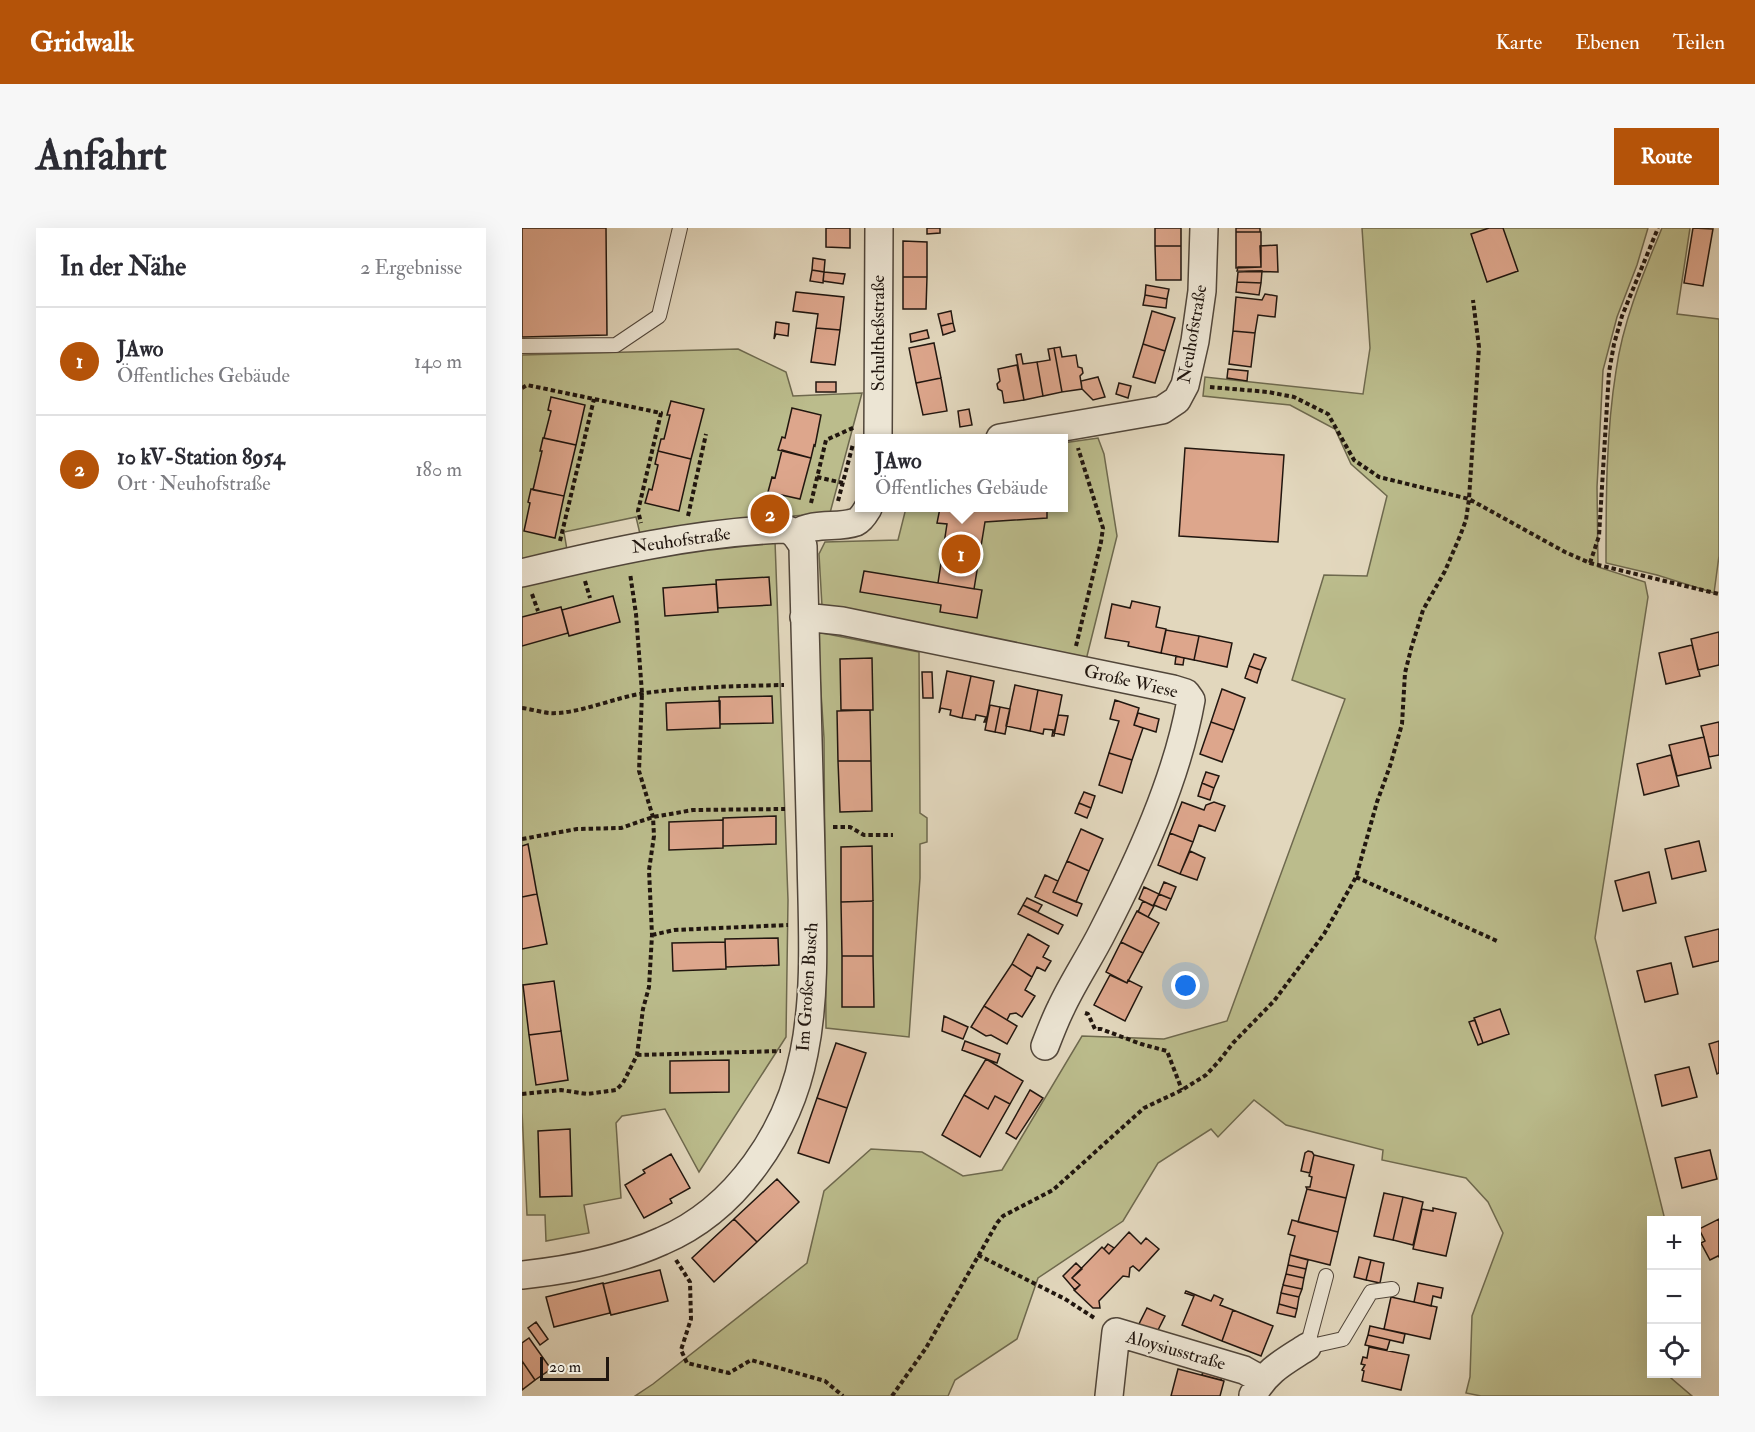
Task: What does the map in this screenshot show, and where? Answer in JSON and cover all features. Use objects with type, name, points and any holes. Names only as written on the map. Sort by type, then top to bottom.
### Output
[{"type":"street","name":"Schultheßstraße","points":[[878,434],[879,228]]},
{"type":"street","name":"Neuhofstraße","points":[[1026,434],[1162,410],[1177,400],[1185,385],[1195,341],[1202,291],[1204,228]]},
{"type":"street","name":"Neuhofstraße","points":[[522,573],[635,546],[685,538],[783,529],[800,531],[856,522],[865,512]]},
{"type":"street","name":"Im Großen Busch","points":[[522,1275],[602,1262],[664,1241],[689,1226],[712,1209],[754,1166],[782,1122],[795,1092],[805,1052],[810,1005],[813,924],[803,546],[800,531]]},
{"type":"street","name":"Große Wiese","points":[[804,617],[842,621],[1173,689],[1185,693],[1191,700],[1176,756],[1146,838],[1102,933],[1061,1008],[1045,1046]]},
{"type":"street","name":"Aloysiusstraße","points":[[1109,1396],[1116,1332],[1244,1370],[1257,1388],[1270,1371],[1307,1347]]},
{"type":"lane","points":[[522,346],[616,345],[659,316],[680,228]]},
{"type":"lane","points":[[1326,1276],[1307,1347],[1343,1339],[1371,1292],[1392,1289]]},
{"type":"path","points":[[1590,563],[1599,536],[1609,372],[1614,344],[1622,316],[1658,228]]},
{"type":"path","points":[[892,1396],[926,1348],[978,1255],[1003,1216],[1053,1190],[1144,1108],[1182,1090],[1206,1075],[1274,1001],[1324,934],[1356,877],[1402,724],[1405,674],[1414,639],[1423,610],[1445,571],[1466,520],[1479,348],[1473,300]]},
{"type":"path","points":[[522,388],[527,385],[661,413],[638,511],[635,546],[636,614],[642,693],[639,771],[653,817],[654,836],[649,870],[652,935],[649,987],[643,1009],[638,1054],[623,1083],[616,1090],[587,1094],[561,1090],[522,1094]]},
{"type":"path","points":[[1185,385],[1268,392],[1294,397],[1328,414],[1354,460],[1379,477],[1469,499],[1565,552],[1590,563],[1719,594]]},
{"type":"path","points":[[554,565],[594,399]]},
{"type":"path","points":[[800,531],[826,440],[858,426],[856,434]]},
{"type":"path","points":[[1071,668],[1101,542],[1102,528],[1072,427]]},
{"type":"path","points":[[685,538],[706,434]]},
{"type":"path","points":[[832,525],[855,437]]},
{"type":"path","points":[[817,477],[843,483]]},
{"type":"path","points":[[522,708],[551,713],[642,693],[699,687],[806,684]]},
{"type":"path","points":[[522,839],[578,829],[621,828],[653,817],[693,810],[774,809]]},
{"type":"path","points":[[811,827],[850,826],[864,835],[893,835]]},
{"type":"path","points":[[1356,877],[1497,941]]},
{"type":"path","points":[[652,935],[674,930],[813,924]]},
{"type":"path","points":[[1061,1008],[1088,1014],[1095,1029],[1167,1051],[1182,1090]]},
{"type":"path","points":[[638,1054],[805,1052]]},
{"type":"path","points":[[664,1241],[690,1282],[691,1319],[681,1350],[687,1363],[729,1373],[751,1360],[825,1381],[843,1396]]},
{"type":"path","points":[[978,1255],[1065,1299],[1116,1332]]},
{"type":"green space","points":[[1362,228],[1648,228],[1617,317],[1603,370],[1597,487],[1598,567],[1645,582],[1648,597],[1595,938],[1664,1216],[1647,1216],[1647,1378],[1671,1378],[1692,1396],[1481,1396],[1466,1393],[1470,1377],[1472,1316],[1503,1233],[1488,1202],[1466,1178],[1382,1160],[1383,1150],[1286,1125],[1254,1100],[1218,1137],[1211,1129],[1158,1163],[1123,1221],[1038,1278],[1017,1339],[955,1380],[948,1396],[635,1396],[807,1263],[824,1191],[871,1149],[922,1152],[963,1176],[1002,1170],[1082,1036],[1164,1039],[1227,1021],[1345,699],[1292,680],[1324,575],[1367,576],[1387,496],[1351,464],[1335,429],[1290,405],[1203,396],[1205,377],[1363,394],[1370,348]]},
{"type":"green space","points":[[1662,228],[1690,228],[1677,314],[1719,319],[1719,556],[1714,593],[1657,575],[1606,563],[1608,442],[1619,352],[1641,280]]},
{"type":"green space","points":[[738,349],[786,372],[793,396],[862,393],[830,513],[696,524],[640,534],[636,517],[564,532],[567,550],[522,561],[522,355]]},
{"type":"green space","points":[[1098,438],[1104,454],[1117,536],[1086,660],[822,606],[819,554],[825,542],[898,540],[905,512],[1068,512],[1068,442]]},
{"type":"green space","points":[[775,541],[788,900],[786,1037],[699,1172],[665,1109],[622,1116],[616,1123],[621,1198],[584,1205],[589,1233],[546,1241],[545,1215],[527,1215],[522,1112],[522,586],[601,566],[698,549]]},
{"type":"green space","points":[[817,632],[919,652],[920,813],[927,818],[927,842],[920,844],[920,878],[909,1037],[826,1028],[824,738]]},
{"type":"building","points":[[522,228],[606,228],[607,335],[522,337]]},
{"type":"building","points":[[826,228],[850,228],[850,248],[826,247]]},
{"type":"building","points":[[927,228],[940,228],[940,233],[927,234]]},
{"type":"building","points":[[1155,228],[1181,228],[1181,246],[1155,246]]},
{"type":"building","points":[[1236,228],[1260,228],[1260,232],[1236,232]]},
{"type":"building","points":[[1489,228],[1503,228],[1518,271],[1487,282],[1471,234]]},
{"type":"building","points":[[1693,228],[1713,229],[1703,286],[1684,283]]},
{"type":"building","points":[[1236,232],[1261,232],[1261,267],[1236,268]]},
{"type":"building","points":[[903,241],[927,242],[927,277],[903,277]]},
{"type":"building","points":[[1277,245],[1278,272],[1237,271],[1238,267],[1261,267],[1260,246]]},
{"type":"building","points":[[1155,246],[1181,246],[1181,280],[1156,280]]},
{"type":"building","points":[[813,258],[825,260],[824,272],[812,270]]},
{"type":"building","points":[[812,270],[824,272],[823,283],[810,281]]},
{"type":"building","points":[[1262,271],[1261,283],[1237,282],[1238,272]]},
{"type":"building","points":[[824,272],[845,274],[843,284],[823,281]]},
{"type":"building","points":[[903,277],[927,277],[926,309],[903,309]]},
{"type":"building","points":[[1237,282],[1261,283],[1259,295],[1236,292]]},
{"type":"building","points":[[1146,285],[1169,289],[1167,299],[1145,295]]},
{"type":"building","points":[[796,292],[844,297],[840,330],[816,328],[818,314],[793,311]]},
{"type":"building","points":[[1265,294],[1277,296],[1275,317],[1258,315],[1255,333],[1233,331],[1236,297],[1262,300]]},
{"type":"building","points":[[1145,295],[1167,299],[1166,308],[1143,305]]},
{"type":"building","points":[[951,311],[953,323],[941,326],[938,314]]},
{"type":"building","points":[[1152,311],[1175,318],[1165,351],[1143,344]]},
{"type":"building","points":[[776,322],[789,324],[788,336],[776,334],[774,339]]},
{"type":"building","points":[[953,323],[955,331],[943,335],[941,326]]},
{"type":"building","points":[[816,328],[840,330],[835,365],[811,362]]},
{"type":"building","points":[[927,330],[929,338],[911,342],[910,334]]},
{"type":"building","points":[[1233,331],[1255,333],[1251,367],[1229,364]]},
{"type":"building","points":[[934,343],[941,378],[916,383],[909,348]]},
{"type":"building","points":[[1143,344],[1165,351],[1155,383],[1133,377]]},
{"type":"building","points":[[1060,347],[1062,357],[1076,355],[1078,367],[1082,368],[1083,373],[1080,376],[1082,389],[1062,392],[1054,348]]},
{"type":"building","points":[[1054,348],[1062,392],[1043,396],[1037,362],[1050,360],[1048,349]]},
{"type":"building","points":[[1021,354],[1023,364],[1037,362],[1043,396],[1024,400],[1016,355]]},
{"type":"building","points":[[1017,365],[1024,400],[1004,403],[1002,391],[998,389],[997,384],[1000,381],[998,369]]},
{"type":"building","points":[[1228,369],[1248,371],[1247,381],[1227,378]]},
{"type":"building","points":[[1098,377],[1105,397],[1093,400],[1082,389],[1081,381]]},
{"type":"building","points":[[941,378],[947,411],[923,415],[916,383]]},
{"type":"building","points":[[816,382],[836,382],[836,392],[816,392]]},
{"type":"building","points":[[1119,383],[1131,386],[1128,398],[1116,394]]},
{"type":"building","points":[[551,397],[585,405],[576,445],[544,438],[551,411],[548,410]]},
{"type":"building","points":[[671,401],[704,409],[691,459],[658,451],[661,439],[664,439]]},
{"type":"building","points":[[792,408],[821,415],[811,458],[778,450],[782,437],[785,438]]},
{"type":"building","points":[[969,409],[972,425],[960,427],[958,411]]},
{"type":"building","points":[[543,438],[576,445],[564,496],[533,490]]},
{"type":"building","points":[[1185,448],[1284,455],[1278,542],[1179,536]]},
{"type":"building","points":[[782,450],[811,458],[800,499],[768,492],[772,477],[775,478]]},
{"type":"building","points":[[658,451],[691,459],[679,511],[645,503],[649,489],[652,490],[658,465],[655,464]]},
{"type":"building","points":[[531,489],[564,496],[555,538],[524,531]]},
{"type":"building","points":[[765,512],[775,512],[774,516],[765,516]]},
{"type":"building","points":[[939,512],[1047,512],[1047,518],[985,522],[974,589],[938,583],[947,524],[937,523]]},
{"type":"building","points":[[864,571],[982,590],[977,618],[940,612],[941,605],[860,592]]},
{"type":"building","points":[[769,577],[771,605],[718,608],[716,580]]},
{"type":"building","points":[[716,584],[718,612],[665,616],[663,588]]},
{"type":"building","points":[[613,596],[620,622],[569,636],[562,610]]},
{"type":"building","points":[[1132,601],[1160,607],[1156,627],[1166,629],[1161,653],[1128,646],[1129,642],[1105,638],[1112,604],[1130,608]]},
{"type":"building","points":[[561,607],[568,633],[522,646],[522,617]]},
{"type":"building","points":[[1166,630],[1199,636],[1194,660],[1161,653]]},
{"type":"building","points":[[1719,632],[1719,665],[1698,670],[1691,639]]},
{"type":"building","points":[[1199,636],[1232,643],[1227,667],[1194,660]]},
{"type":"building","points":[[1692,645],[1700,676],[1666,684],[1659,653]]},
{"type":"building","points":[[1254,654],[1266,658],[1261,670],[1249,666]]},
{"type":"building","points":[[1176,656],[1184,658],[1183,665],[1175,664]]},
{"type":"building","points":[[872,658],[873,710],[841,710],[840,659]]},
{"type":"building","points":[[1249,666],[1261,670],[1257,683],[1245,678]]},
{"type":"building","points":[[947,671],[971,676],[962,718],[950,715],[951,710],[941,708],[939,713]]},
{"type":"building","points":[[922,672],[932,672],[933,698],[923,698]]},
{"type":"building","points":[[971,676],[994,681],[986,722],[984,722],[986,717],[976,715],[975,720],[962,718]]},
{"type":"building","points":[[1015,685],[1038,690],[1030,731],[1006,726]]},
{"type":"building","points":[[1222,689],[1245,698],[1234,730],[1211,722]]},
{"type":"building","points":[[1038,690],[1062,695],[1054,736],[1052,736],[1053,730],[1044,729],[1043,734],[1030,731]]},
{"type":"building","points":[[772,696],[773,723],[720,724],[719,697]]},
{"type":"building","points":[[1115,700],[1139,708],[1134,725],[1143,728],[1132,760],[1109,753],[1119,721],[1110,719]]},
{"type":"building","points":[[720,701],[720,728],[667,730],[666,703]]},
{"type":"building","points":[[990,705],[1000,707],[995,732],[985,730]]},
{"type":"building","points":[[1000,707],[1010,709],[1005,734],[995,732]]},
{"type":"building","points":[[870,710],[871,761],[838,761],[837,711]]},
{"type":"building","points":[[1138,713],[1159,719],[1156,732],[1134,725]]},
{"type":"building","points":[[1058,715],[1068,716],[1064,735],[1054,733]]},
{"type":"building","points":[[1211,722],[1234,730],[1222,762],[1200,754]]},
{"type":"building","points":[[1719,722],[1719,755],[1709,757],[1701,726]]},
{"type":"building","points":[[1704,737],[1711,768],[1677,776],[1669,745]]},
{"type":"building","points":[[1109,753],[1132,760],[1122,793],[1099,785]]},
{"type":"building","points":[[1671,755],[1679,786],[1644,795],[1637,764]]},
{"type":"building","points":[[838,761],[871,761],[872,811],[840,812]]},
{"type":"building","points":[[1206,772],[1219,776],[1214,788],[1202,783]]},
{"type":"building","points":[[1202,783],[1214,788],[1210,800],[1198,796]]},
{"type":"building","points":[[1084,792],[1095,796],[1091,808],[1079,803]]},
{"type":"building","points":[[1182,802],[1204,810],[1206,805],[1214,802],[1225,806],[1215,831],[1199,825],[1193,842],[1170,833]]},
{"type":"building","points":[[1079,803],[1091,808],[1087,818],[1075,813]]},
{"type":"building","points":[[776,816],[776,844],[723,846],[723,818]]},
{"type":"building","points":[[723,820],[723,848],[669,850],[669,822]]},
{"type":"building","points":[[1081,829],[1103,839],[1089,871],[1067,861]]},
{"type":"building","points":[[1170,833],[1193,842],[1180,874],[1158,865]]},
{"type":"building","points":[[1699,841],[1706,871],[1672,879],[1665,849]]},
{"type":"building","points":[[528,844],[537,894],[522,897],[522,846]]},
{"type":"building","points":[[872,846],[873,901],[841,902],[841,847]]},
{"type":"building","points":[[1190,851],[1205,858],[1197,880],[1180,874]]},
{"type":"building","points":[[1067,861],[1089,871],[1076,902],[1053,892]]},
{"type":"building","points":[[1649,872],[1656,903],[1623,911],[1615,881]]},
{"type":"building","points":[[1045,875],[1058,881],[1053,892],[1082,904],[1077,916],[1035,897]]},
{"type":"building","points":[[1164,882],[1176,887],[1171,899],[1159,894]]},
{"type":"building","points":[[1144,887],[1159,894],[1153,906],[1139,899]]},
{"type":"building","points":[[537,894],[547,944],[522,949],[522,897]]},
{"type":"building","points":[[1159,894],[1171,899],[1166,910],[1154,905]]},
{"type":"building","points":[[1027,898],[1042,905],[1038,912],[1023,905]]},
{"type":"building","points":[[873,901],[873,956],[842,956],[841,902]]},
{"type":"building","points":[[1143,901],[1154,906],[1148,917],[1138,912]]},
{"type":"building","points":[[1023,905],[1063,925],[1058,934],[1018,914]]},
{"type":"building","points":[[1137,911],[1159,923],[1143,953],[1121,942]]},
{"type":"building","points":[[1719,929],[1719,961],[1693,967],[1685,937]]},
{"type":"building","points":[[1028,934],[1049,946],[1043,957],[1051,961],[1045,971],[1037,967],[1032,977],[1012,964]]},
{"type":"building","points":[[778,938],[779,965],[726,967],[725,939]]},
{"type":"building","points":[[725,942],[726,969],[673,971],[672,943]]},
{"type":"building","points":[[1121,942],[1143,953],[1127,983],[1106,972]]},
{"type":"building","points":[[842,956],[873,956],[874,1007],[842,1007]]},
{"type":"building","points":[[1671,963],[1678,994],[1645,1002],[1637,971]]},
{"type":"building","points":[[1012,964],[1032,977],[1025,990],[1035,996],[1022,1017],[1016,1013],[1010,1014],[1007,1020],[984,1006]]},
{"type":"building","points":[[1110,975],[1142,987],[1125,1021],[1094,1005]]},
{"type":"building","points":[[554,981],[561,1031],[529,1035],[523,985]]},
{"type":"building","points":[[984,1006],[1017,1026],[1007,1044],[971,1027]]},
{"type":"building","points":[[1500,1009],[1509,1034],[1483,1043],[1474,1018]]},
{"type":"building","points":[[944,1016],[968,1027],[963,1039],[942,1031]]},
{"type":"building","points":[[1475,1020],[1483,1043],[1478,1045],[1469,1022]]},
{"type":"building","points":[[561,1031],[568,1080],[536,1085],[529,1035]]},
{"type":"building","points":[[965,1041],[1000,1054],[997,1063],[962,1050]]},
{"type":"building","points":[[1719,1041],[1719,1073],[1717,1074],[1709,1044]]},
{"type":"building","points":[[836,1043],[866,1053],[847,1108],[817,1098]]},
{"type":"building","points":[[986,1059],[1023,1081],[1010,1104],[995,1096],[988,1109],[964,1095]]},
{"type":"building","points":[[729,1060],[729,1092],[670,1093],[670,1061]]},
{"type":"building","points":[[1689,1067],[1697,1097],[1662,1106],[1655,1075]]},
{"type":"building","points":[[1030,1090],[1043,1098],[1016,1139],[1006,1133]]},
{"type":"building","points":[[964,1095],[988,1109],[995,1096],[1010,1104],[980,1157],[942,1135]]},
{"type":"building","points":[[817,1098],[847,1108],[829,1163],[798,1153]]},
{"type":"building","points":[[570,1129],[572,1196],[540,1197],[538,1131]]},
{"type":"building","points":[[1710,1150],[1717,1179],[1682,1188],[1675,1158]]},
{"type":"building","points":[[1308,1151],[1314,1155],[1310,1173],[1301,1171],[1305,1153]]},
{"type":"building","points":[[671,1154],[690,1188],[670,1199],[672,1203],[644,1218],[625,1185],[645,1173],[643,1170]]},
{"type":"building","points":[[1314,1155],[1354,1165],[1346,1198],[1307,1189],[1306,1187],[1310,1187],[1312,1177],[1309,1176]]},
{"type":"building","points":[[777,1179],[799,1202],[757,1242],[734,1219]]},
{"type":"building","points":[[1307,1189],[1346,1198],[1338,1232],[1298,1222]]},
{"type":"building","points":[[1384,1193],[1403,1197],[1393,1240],[1374,1236]]},
{"type":"building","points":[[1403,1197],[1423,1202],[1413,1245],[1393,1240]]},
{"type":"building","points":[[1433,1208],[1456,1213],[1446,1256],[1413,1249],[1422,1209],[1433,1211]]},
{"type":"building","points":[[734,1219],[757,1242],[714,1282],[692,1258]]},
{"type":"building","points":[[1719,1219],[1719,1257],[1710,1260],[1701,1243],[1705,1241],[1701,1228]]},
{"type":"building","points":[[1292,1220],[1338,1232],[1330,1265],[1290,1255],[1295,1236],[1288,1234]]},
{"type":"building","points":[[1129,1232],[1141,1244],[1146,1238],[1159,1249],[1139,1271],[1133,1266],[1130,1268],[1129,1277],[1123,1276],[1099,1301],[1100,1308],[1093,1308],[1074,1290],[1080,1285],[1072,1278],[1102,1247],[1109,1254]]},
{"type":"building","points":[[1108,1244],[1114,1248],[1109,1254],[1104,1249]]},
{"type":"building","points":[[1290,1255],[1308,1260],[1306,1269],[1288,1265]]},
{"type":"building","points":[[1359,1257],[1371,1260],[1366,1280],[1354,1277]]},
{"type":"building","points":[[1371,1260],[1384,1263],[1380,1283],[1366,1280]]},
{"type":"building","points":[[1076,1263],[1082,1269],[1072,1278],[1080,1285],[1075,1290],[1063,1276]]},
{"type":"building","points":[[1288,1265],[1306,1269],[1304,1278],[1286,1274]]},
{"type":"building","points":[[660,1270],[668,1301],[611,1315],[603,1284]]},
{"type":"building","points":[[1286,1274],[1304,1278],[1302,1289],[1283,1285]]},
{"type":"building","points":[[603,1283],[610,1313],[554,1327],[546,1297]]},
{"type":"building","points":[[1418,1283],[1443,1288],[1441,1298],[1433,1296],[1431,1306],[1414,1302]]},
{"type":"building","points":[[1283,1285],[1302,1289],[1299,1297],[1281,1293]]},
{"type":"building","points":[[1186,1291],[1211,1301],[1214,1295],[1223,1299],[1220,1305],[1233,1310],[1222,1341],[1182,1325],[1194,1296],[1185,1293]]},
{"type":"building","points":[[1281,1293],[1299,1297],[1297,1309],[1279,1304]]},
{"type":"building","points":[[1391,1297],[1437,1307],[1430,1339],[1384,1329]]},
{"type":"building","points":[[1279,1304],[1297,1309],[1295,1317],[1277,1313]]},
{"type":"building","points":[[1147,1308],[1165,1316],[1156,1334],[1138,1326]]},
{"type":"building","points":[[1233,1310],[1273,1326],[1261,1356],[1222,1341]]},
{"type":"building","points":[[536,1322],[548,1339],[540,1345],[528,1328]]},
{"type":"building","points":[[1370,1326],[1405,1334],[1403,1343],[1368,1335]]},
{"type":"building","points":[[1368,1335],[1390,1340],[1387,1350],[1365,1345]]},
{"type":"building","points":[[529,1338],[551,1369],[535,1380],[522,1361],[522,1343]]},
{"type":"building","points":[[1369,1347],[1409,1355],[1401,1390],[1362,1381],[1364,1371],[1362,1370],[1365,1365],[1361,1364],[1363,1357],[1367,1358]]},
{"type":"building","points":[[522,1361],[535,1380],[522,1390]]},
{"type":"building","points":[[1205,1365],[1224,1370],[1221,1380],[1202,1375]]},
{"type":"building","points":[[1178,1369],[1224,1381],[1220,1396],[1171,1396]]},
{"type":"place","name":"10 kV-Station 8954","points":[[770,514]]},
{"type":"place","name":"JAwo","points":[[961,554]]}]
